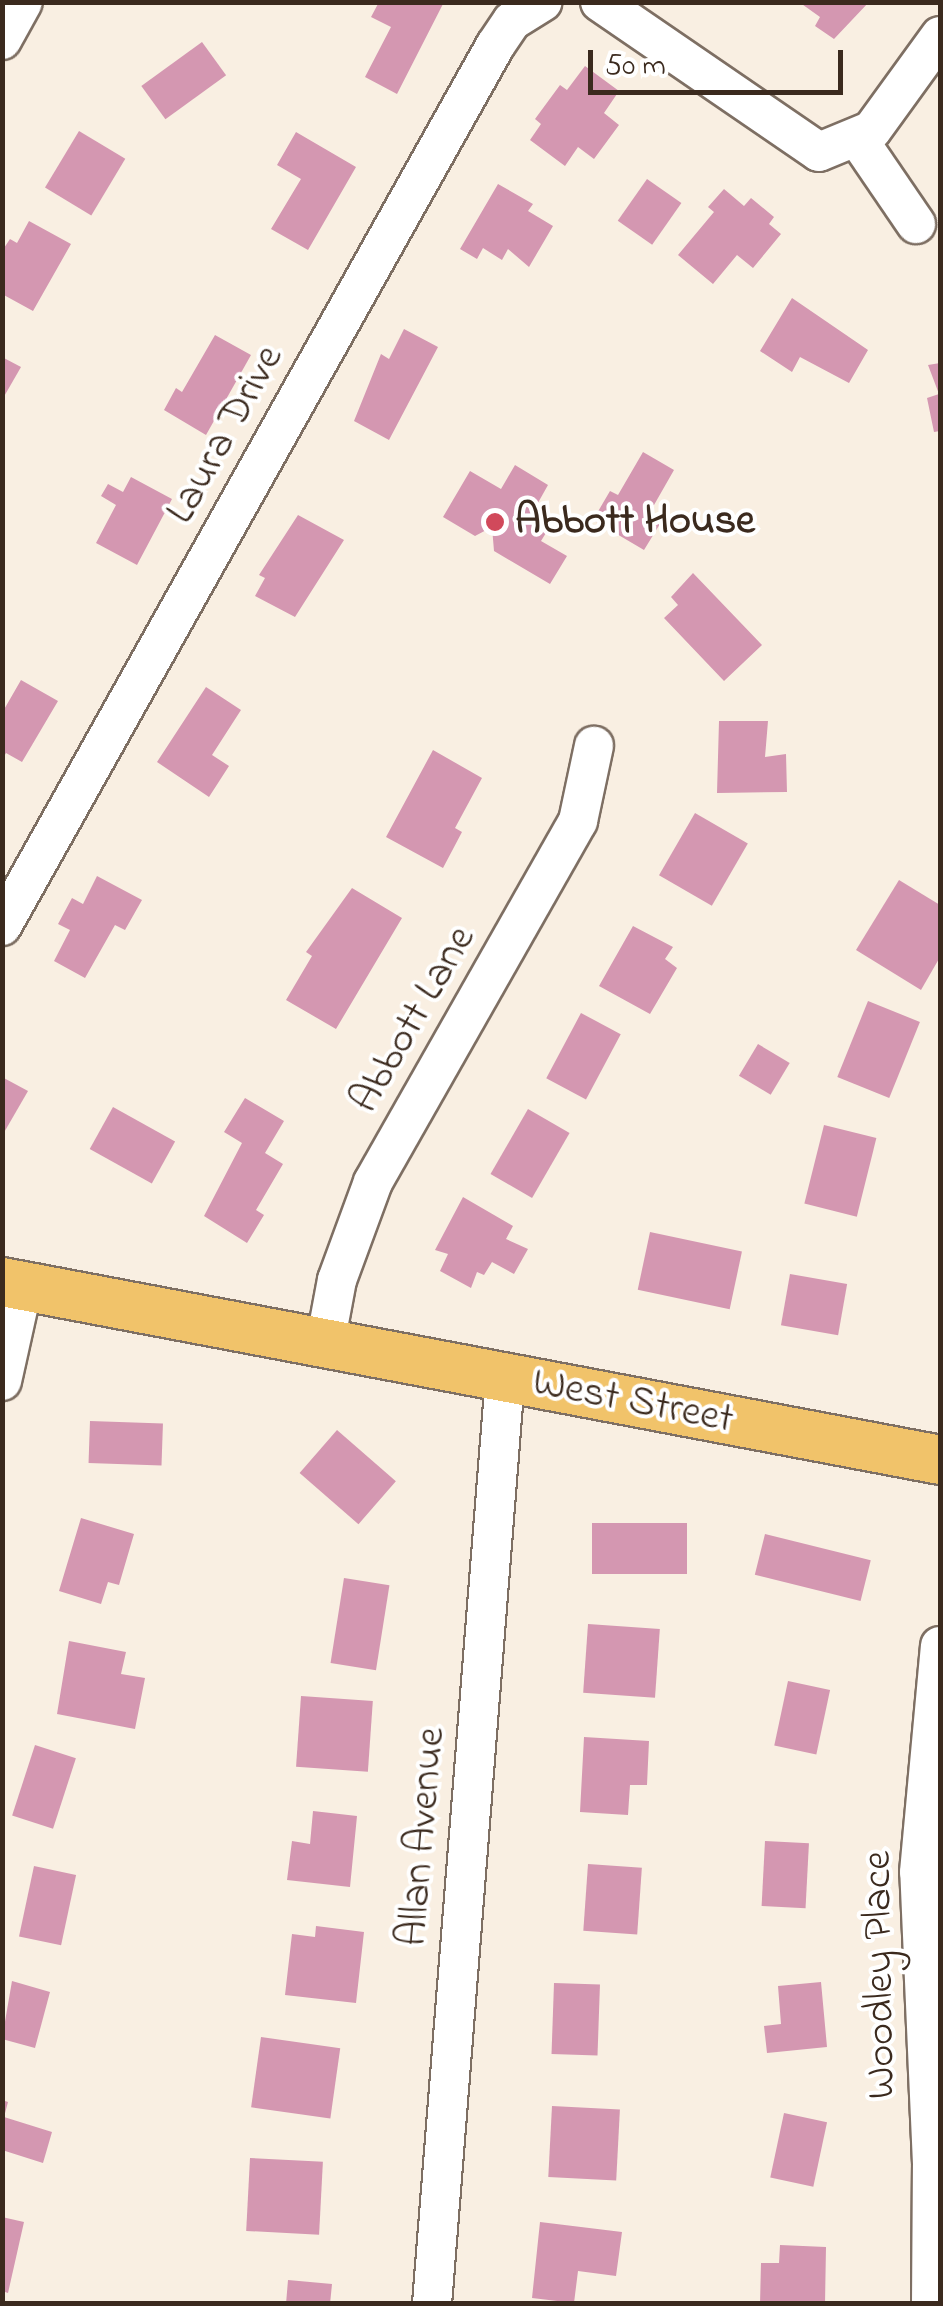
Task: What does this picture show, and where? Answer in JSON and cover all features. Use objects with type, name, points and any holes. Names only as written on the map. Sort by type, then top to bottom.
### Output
[{"type":"main road","name":"West Street","points":[[13,1284],[505,1378],[940,1453]]},
{"type":"street","points":[[2,40],[23,2]]},
{"type":"street","name":"Laura Drive","points":[[2,926],[495,46],[512,21],[543,2]]},
{"type":"street","points":[[600,2],[819,152],[858,138],[887,115],[940,36]]},
{"type":"street","points":[[858,138],[916,224]]},
{"type":"street","name":"Abbott Lane","points":[[325,1344],[337,1280],[374,1182],[578,821],[594,746]]},
{"type":"street","points":[[2,1381],[13,1284]]},
{"type":"street","name":"Allan Avenue","points":[[432,2304],[505,1378]]},
{"type":"street","name":"Woodley Place","points":[[932,2304],[932,2164],[919,1872],[940,1646]]},
{"type":"building","points":[[379,2],[444,2],[397,94],[365,77],[391,27],[371,17]]},
{"type":"building","points":[[799,2],[869,2],[834,39],[815,26],[820,17]]},
{"type":"building","points":[[202,42],[226,75],[165,119],[141,86]]},
{"type":"building","points":[[585,66],[619,91],[604,113],[619,125],[594,159],[578,147],[565,166],[530,140],[541,124],[535,119],[560,85],[567,90]]},
{"type":"building","points":[[79,131],[125,159],[91,215],[45,188]]},
{"type":"building","points":[[296,132],[356,167],[308,250],[271,229],[301,179],[277,165]]},
{"type":"building","points":[[647,179],[681,203],[652,245],[618,221]]},
{"type":"building","points":[[498,184],[533,204],[528,211],[553,226],[529,267],[508,249],[502,260],[483,248],[477,259],[460,249]]},
{"type":"building","points":[[724,189],[744,206],[751,198],[774,217],[769,224],[781,234],[753,268],[737,255],[713,284],[678,255],[714,212],[708,207]]},
{"type":"building","points":[[29,221],[71,244],[33,311],[2,294],[2,251],[10,239],[17,243]]},
{"type":"building","points":[[792,298],[868,350],[849,383],[800,357],[792,372],[760,351]]},
{"type":"building","points":[[404,329],[438,347],[389,440],[354,421],[381,354],[389,359]]},
{"type":"building","points":[[215,335],[251,355],[206,435],[164,410],[176,388],[182,392]]},
{"type":"building","points":[[2,357],[21,367],[2,400]]},
{"type":"building","points":[[940,363],[940,431],[934,432],[927,398],[939,394],[928,365]]},
{"type":"building","points":[[643,452],[674,470],[650,512],[663,519],[644,550],[593,520],[610,491],[618,495]]},
{"type":"building","name":"Abbott House","points":[[515,465],[548,485],[530,517],[549,528],[541,541],[567,556],[550,584],[494,551],[492,527],[475,536],[443,517],[470,471],[501,489]]},
{"type":"building","points":[[131,477],[172,499],[137,565],[96,543],[116,505],[101,496],[108,484],[123,492]]},
{"type":"building","points":[[298,515],[344,540],[295,617],[255,596],[265,578],[259,575]]},
{"type":"building","points":[[693,573],[762,645],[724,681],[664,618],[678,605],[671,597]]},
{"type":"building","points":[[21,680],[58,701],[22,762],[6,753],[2,760],[2,713]]},
{"type":"building","points":[[206,687],[241,710],[212,755],[229,766],[209,797],[157,762]]},
{"type":"building","points":[[719,721],[768,721],[765,757],[786,754],[787,792],[717,793]]},
{"type":"building","points":[[433,750],[482,778],[455,828],[462,832],[443,868],[386,837]]},
{"type":"building","points":[[695,813],[748,844],[712,906],[659,875]]},
{"type":"building","points":[[97,876],[142,900],[125,930],[115,925],[85,978],[54,961],[70,930],[58,924],[72,898],[83,904]]},
{"type":"building","points":[[899,880],[940,905],[940,957],[921,990],[856,950]]},
{"type":"building","points":[[352,888],[402,918],[336,1029],[286,1000],[312,956],[306,952]]},
{"type":"building","points":[[633,926],[673,947],[665,959],[677,968],[650,1014],[599,986]]},
{"type":"building","points":[[868,1001],[920,1022],[889,1098],[837,1077]]},
{"type":"building","points":[[581,1013],[621,1034],[586,1099],[546,1078]]},
{"type":"building","points":[[758,1044],[790,1063],[771,1095],[739,1076]]},
{"type":"building","points":[[2,1077],[28,1091],[2,1136]]},
{"type":"building","points":[[245,1098],[284,1121],[265,1153],[283,1164],[256,1210],[264,1215],[247,1243],[204,1216],[242,1143],[224,1132]]},
{"type":"building","points":[[113,1107],[175,1141],[152,1183],[90,1149]]},
{"type":"building","points":[[528,1109],[570,1133],[532,1198],[490,1174]]},
{"type":"building","points":[[824,1125],[876,1138],[857,1217],[804,1204]]},
{"type":"building","points":[[463,1197],[513,1226],[506,1239],[528,1249],[514,1274],[492,1262],[484,1275],[477,1272],[471,1288],[440,1271],[448,1254],[435,1250]]},
{"type":"building","points":[[650,1232],[742,1252],[730,1309],[638,1290]]},
{"type":"building","points":[[790,1274],[847,1284],[838,1335],[781,1325]]},
{"type":"building","points":[[90,1421],[163,1424],[161,1466],[89,1463]]},
{"type":"building","points":[[337,1430],[396,1481],[358,1524],[300,1473]]},
{"type":"building","points":[[81,1518],[134,1534],[119,1585],[108,1582],[101,1604],[59,1591]]},
{"type":"building","points":[[592,1523],[687,1523],[687,1574],[592,1574]]},
{"type":"building","points":[[765,1534],[871,1560],[861,1601],[755,1575]]},
{"type":"building","points":[[344,1578],[389,1585],[376,1670],[331,1663]]},
{"type":"building","points":[[588,1624],[660,1629],[655,1698],[583,1693]]},
{"type":"building","points":[[69,1641],[126,1652],[121,1674],[145,1678],[135,1729],[57,1714]]},
{"type":"building","points":[[788,1681],[830,1690],[816,1754],[774,1746]]},
{"type":"building","points":[[301,1696],[373,1701],[368,1772],[296,1767]]},
{"type":"building","points":[[584,1737],[649,1741],[647,1785],[630,1785],[628,1815],[580,1812]]},
{"type":"building","points":[[35,1745],[76,1758],[53,1829],[12,1815]]},
{"type":"building","points":[[313,1811],[357,1816],[350,1887],[287,1880],[292,1841],[310,1844]]},
{"type":"building","points":[[765,1841],[809,1843],[806,1908],[762,1906]]},
{"type":"building","points":[[588,1864],[642,1868],[637,1935],[583,1931]]},
{"type":"building","points":[[34,1866],[76,1875],[61,1945],[19,1936]]},
{"type":"building","points":[[316,1926],[364,1932],[356,2003],[285,1995],[292,1934],[315,1937]]},
{"type":"building","points":[[12,1981],[50,1992],[35,2048],[2,2039]]},
{"type":"building","points":[[821,1982],[827,2047],[767,2053],[764,2026],[781,2024],[778,1986]]},
{"type":"building","points":[[554,1983],[600,1985],[597,2056],[552,2054]]},
{"type":"building","points":[[261,2037],[340,2048],[330,2118],[251,2107]]},
{"type":"building","points":[[2,2100],[8,2102],[4,2117],[52,2132],[43,2163],[2,2150]]},
{"type":"building","points":[[552,2106],[620,2110],[616,2180],[548,2177]]},
{"type":"building","points":[[784,2113],[827,2122],[813,2187],[770,2178]]},
{"type":"building","points":[[250,2158],[323,2162],[319,2235],[246,2231]]},
{"type":"building","points":[[2,2217],[24,2222],[8,2293],[2,2291]]},
{"type":"building","points":[[540,2222],[622,2232],[616,2276],[578,2271],[574,2303],[532,2298]]},
{"type":"building","points":[[780,2245],[826,2247],[825,2304],[760,2304],[761,2263],[779,2263]]},
{"type":"building","points":[[288,2280],[332,2284],[330,2304],[286,2304]]},
{"type":"place","name":"Abbott House","points":[[495,522]]}]
